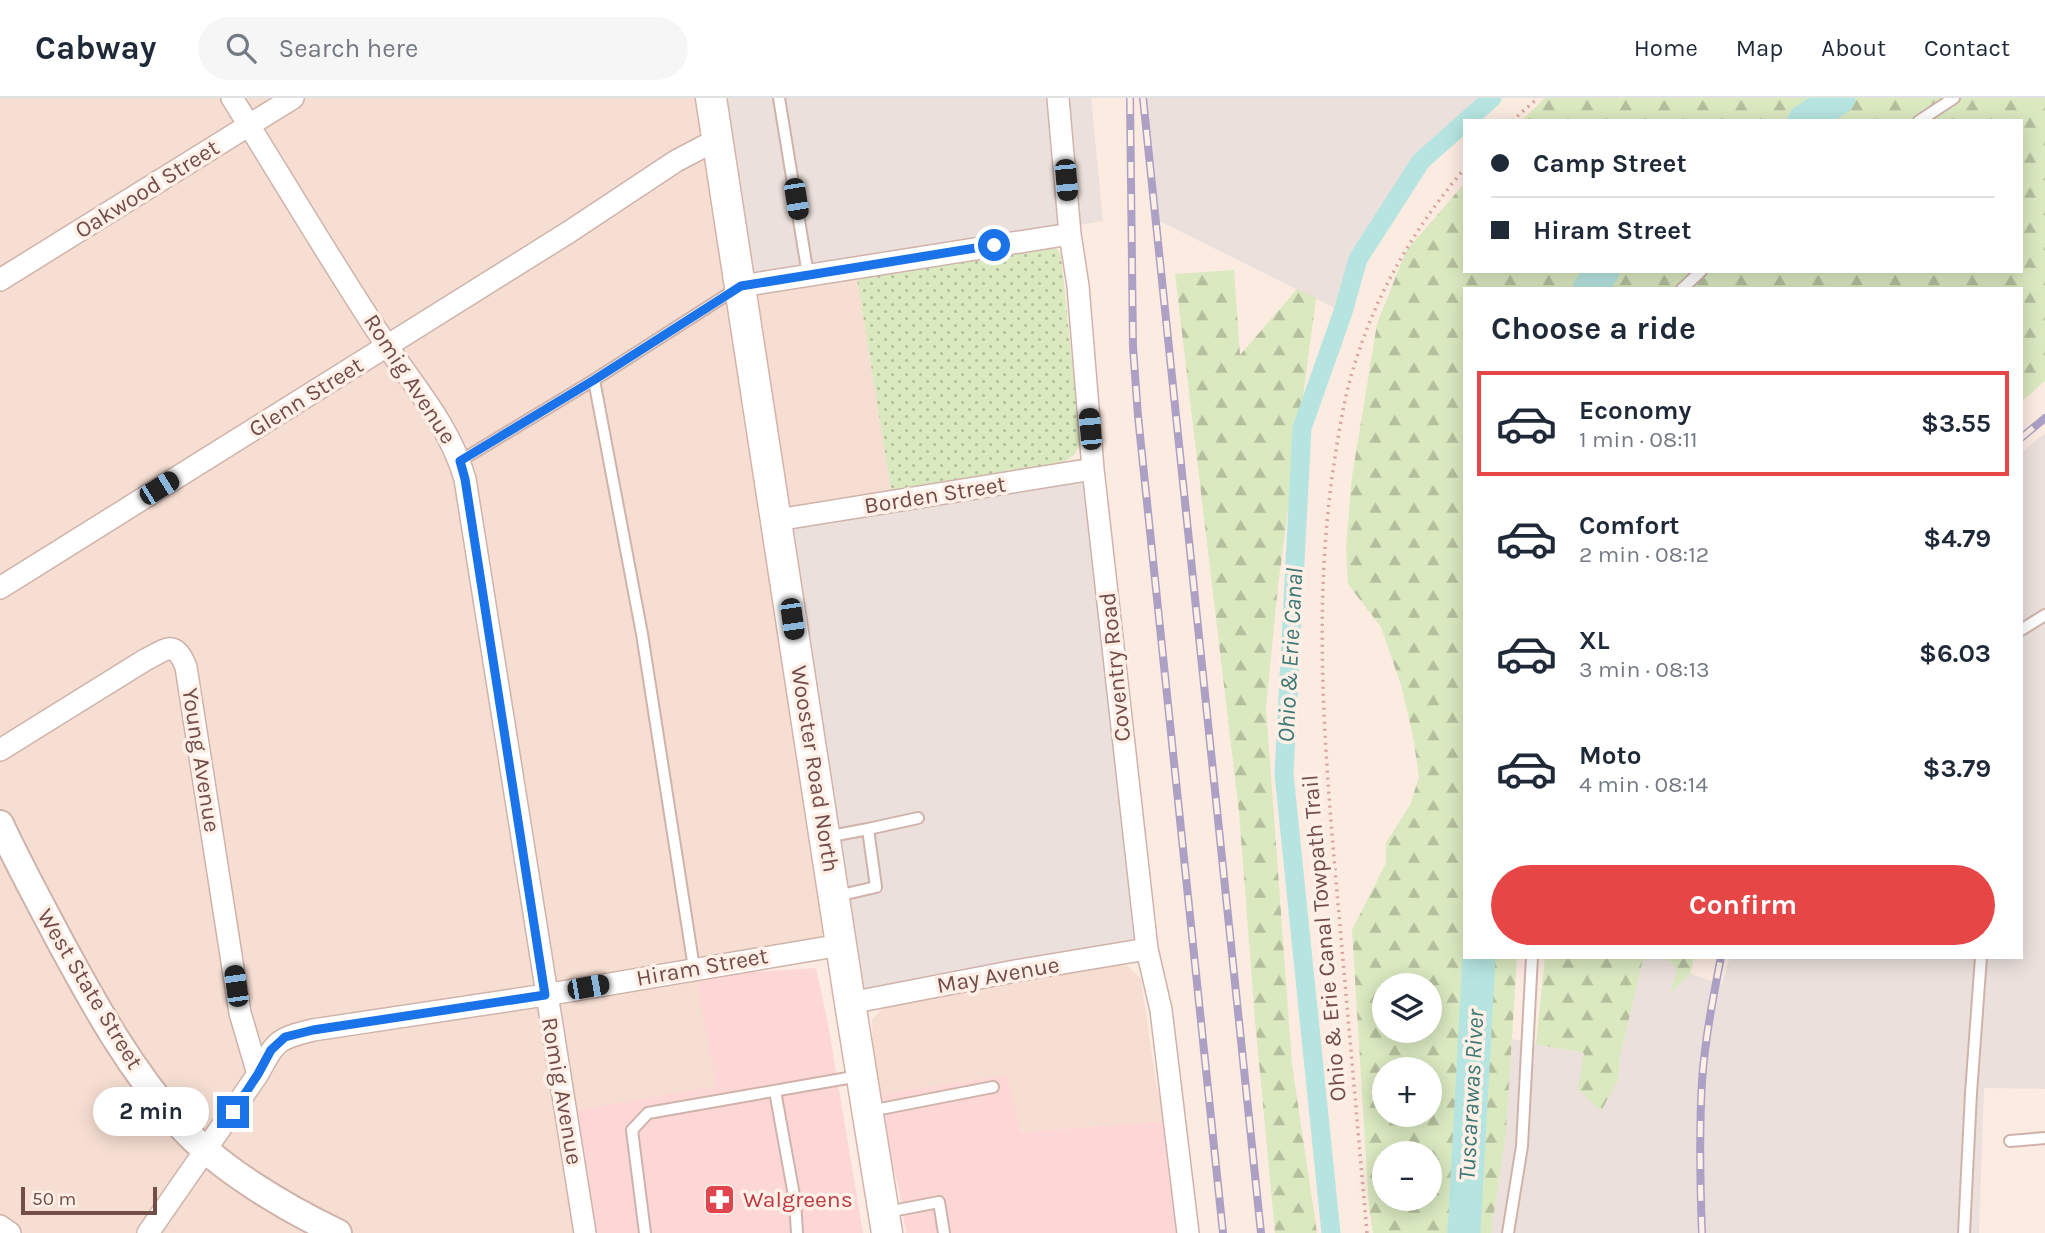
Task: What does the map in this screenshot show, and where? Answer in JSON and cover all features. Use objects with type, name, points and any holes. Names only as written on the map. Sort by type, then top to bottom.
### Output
[{"type":"main road","name":"Wooster Road North","points":[[711,98],[885,1223]]},
{"type":"street","name":"Romig Avenue","points":[[232,98],[387,346],[444,426],[460,461],[584,1233]]},
{"type":"street","name":"Oakwood Street","points":[[0,280],[293,98]]},
{"type":"street","name":"Coventry Road","points":[[1059,98],[1093,469],[1147,949],[1161,1010],[1188,1233]]},
{"type":"street","name":"Glenn Street","points":[[0,588],[569,232],[676,161],[718,139]]},
{"type":"street","points":[[741,286],[1070,234]]},
{"type":"street","name":"Borden Street","points":[[777,520],[1093,469]]},
{"type":"street","name":"Young Avenue","points":[[0,750],[145,660],[168,649],[180,652],[186,667],[240,1013],[258,1074]]},
{"type":"street","name":"West State Street","points":[[0,824],[25,879],[97,1009],[126,1054],[181,1126],[250,1183],[295,1212],[338,1233]]},
{"type":"street","name":"Hiram Street","points":[[148,1233],[258,1074],[271,1050],[285,1037],[313,1030],[545,995],[841,945]]},
{"type":"street","name":"May Avenue","points":[[850,1003],[1147,949]]},
{"type":"street","points":[[0,1226],[10,1233]]},
{"type":"lane","points":[[779,98],[808,275]]},
{"type":"lane","points":[[1922,119],[1954,98]]},
{"type":"lane","points":[[1684,287],[1699,273]]},
{"type":"lane","points":[[460,461],[741,286]]},
{"type":"lane","points":[[594,380],[642,634],[694,968]]},
{"type":"lane","points":[[2023,628],[2045,615]]},
{"type":"lane","points":[[825,837],[918,818]]},
{"type":"lane","points":[[834,897],[876,887],[868,829]]},
{"type":"lane","points":[[1508,1233],[1522,1146],[1532,959]]},
{"type":"lane","points":[[1964,1233],[1981,959]]},
{"type":"lane","points":[[645,1233],[632,1130],[648,1113],[862,1075]]},
{"type":"lane","points":[[868,1112],[993,1087]]},
{"type":"lane","points":[[775,1091],[795,1201],[797,1233]]},
{"type":"lane","points":[[2010,1141],[2045,1138]]},
{"type":"lane","points":[[885,1223],[939,1202],[944,1233]]},
{"type":"path","points":[[1514,119],[1538,98]]},
{"type":"path","name":"Ohio & Erie Canal Towpath Trail","points":[[1367,1233],[1326,755],[1323,632],[1326,521],[1339,430],[1358,353],[1399,263],[1434,206],[1463,170]]},
{"type":"shaded area","points":[[0,98],[711,98],[841,945],[695,968],[717,1086],[585,1233],[0,1233]]},
{"type":"shaded area","points":[[717,98],[1091,98],[1103,221],[745,279]]},
{"type":"shaded area","points":[[1143,98],[1492,98],[1468,119],[1463,119],[1463,124],[1421,161],[1358,258],[1343,312],[1155,219]]},
{"type":"shaded area","points":[[856,272],[892,496],[781,513],[746,290]]},
{"type":"shaded area","points":[[2045,433],[2045,1089],[1984,1088],[1979,1233],[1491,1233],[1506,1129],[1512,1039],[1584,1053],[1618,1080],[1620,1056],[1643,959],[1668,959],[1677,970],[1671,992],[1690,974],[1722,984],[1729,959],[2023,959],[2023,451]]},
{"type":"shaded area","points":[[1082,479],[1140,942],[855,993],[780,523]]},
{"type":"shaded area","points":[[1099,964],[1128,966],[1141,979],[1157,1089],[1167,1121],[1019,1132],[1007,1075],[874,1095],[872,1019],[886,1006]]},
{"type":"shaded area","points":[[816,968],[863,1233],[589,1233],[572,1111],[716,1086],[696,976]]},
{"type":"shaded area","points":[[1007,1075],[1020,1132],[1167,1121],[1178,1233],[906,1233],[899,1189],[874,1095]]},
{"type":"green space","points":[[1545,98],[2045,98],[2045,381],[2023,400],[2023,287],[1463,287],[1463,959],[1517,959],[1506,1133],[1491,1233],[1373,1233],[1369,1207],[1352,930],[1386,863],[1386,843],[1410,805],[1419,777],[1401,685],[1381,627],[1348,584],[1346,546],[1352,477],[1377,324],[1406,251],[1463,185],[1463,273],[2023,273],[2023,119],[1523,119]]},
{"type":"green space","points":[[1053,243],[1061,255],[1080,441],[1075,454],[1065,462],[892,496],[856,272]]},
{"type":"green space","points":[[1234,270],[1240,355],[1297,289],[1316,298],[1278,586],[1266,707],[1292,1064],[1317,1233],[1275,1233],[1239,812],[1175,274]]},
{"type":"green space","points":[[1545,959],[1643,959],[1620,1056],[1618,1080],[1601,1111],[1578,1089],[1584,1053],[1536,1044]]},
{"type":"green space","points":[[1668,959],[1694,959],[1690,974],[1670,993],[1677,970]]},
{"type":"waterway","name":"Ohio & Erie Canal","points":[[1468,119],[1492,98]]},
{"type":"waterway","name":"Tuscarawas River","points":[[1807,119],[1839,98]]},
{"type":"waterway","name":"Ohio & Erie Canal","points":[[1331,1233],[1284,774],[1302,428],[1343,312],[1358,259],[1421,161],[1463,124]]},
{"type":"waterway","name":"Tuscarawas River","points":[[1591,287],[1601,273]]},
{"type":"waterway","name":"Tuscarawas River","points":[[1464,1233],[1479,959]]},
{"type":"railway","points":[[1130,98],[1133,347],[1138,416],[1223,1233]]},
{"type":"railway","points":[[1143,98],[1261,1233]]},
{"type":"railway","points":[[2023,436],[2045,418]]},
{"type":"railway","points":[[1702,1233],[1702,1081],[1707,1034],[1721,959]]},
{"type":"place","name":"Walgreens","points":[[720,1199]]},
{"type":"route","points":[[233,1112],[271,1050],[285,1037],[313,1030],[545,995],[465,479],[460,461],[741,286],[994,245]]}]
